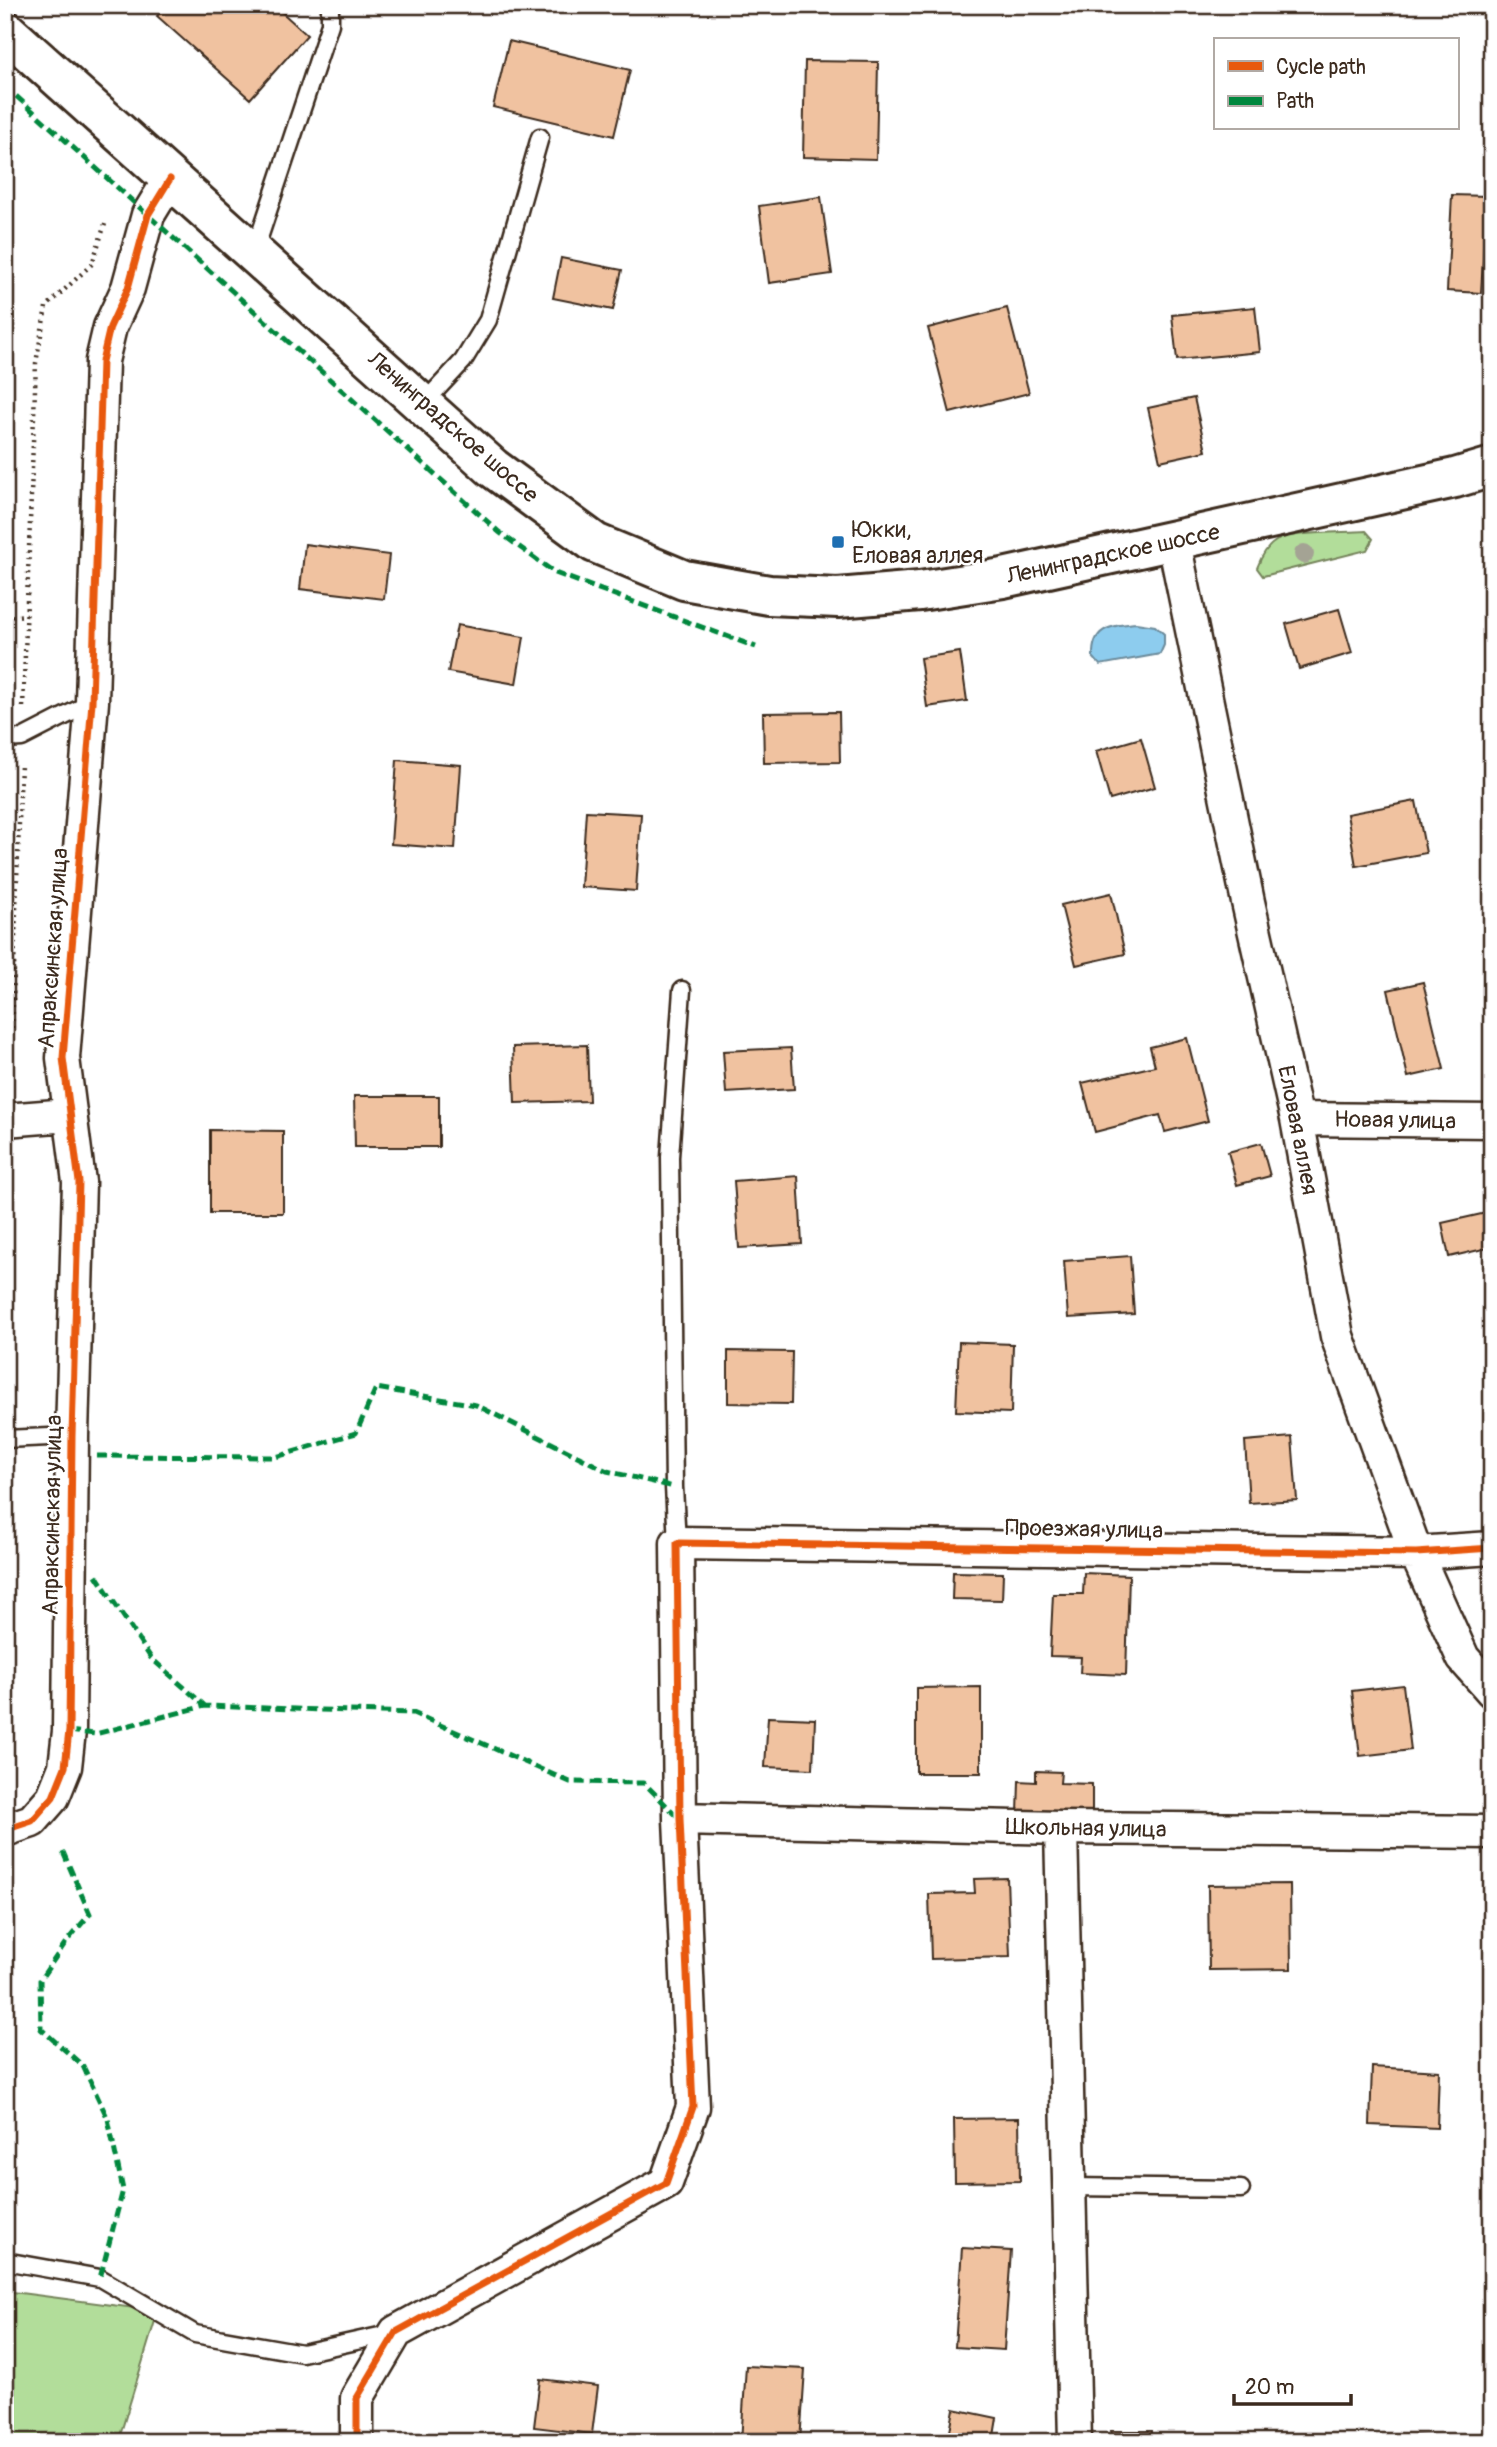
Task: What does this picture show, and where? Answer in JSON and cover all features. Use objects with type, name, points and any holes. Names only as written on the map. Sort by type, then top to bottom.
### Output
[{"type":"main road","name":"Ленинградское шоссе","points":[[5,30],[493,468],[595,543],[684,580],[782,596],[838,598],[920,591],[1003,578],[1174,542],[1455,478],[1492,467]]},
{"type":"street","name":"Апраксинская улица","points":[[5,1829],[32,1821],[53,1797],[65,1767],[69,1731],[72,1436],[79,1182],[63,1058],[92,702],[102,361],[110,327],[128,288],[148,215],[170,179]]},
{"type":"street","name":"Еловая аллея","points":[[1174,542],[1248,902],[1297,1119],[1337,1336],[1416,1553],[1463,1658],[1492,1691]]},
{"type":"street","points":[[5,1120],[69,1115]]},
{"type":"street","name":"Новая улица","points":[[1297,1119],[1492,1121]]},
{"type":"street","points":[[357,2442],[357,2398],[396,2332],[666,2183],[693,2108],[680,1819],[677,1543]]},
{"type":"street","name":"Проезжая улица","points":[[677,1543],[1416,1553],[1492,1548]]},
{"type":"street","name":"Школьная улица","points":[[680,1819],[1061,1828],[1492,1832]]},
{"type":"street","points":[[1061,1828],[1075,2442]]},
{"type":"lane","points":[[254,253],[330,24],[330,5]]},
{"type":"lane","points":[[423,404],[463,361],[488,320],[540,137]]},
{"type":"lane","points":[[5,739],[22,738],[92,702]]},
{"type":"lane","points":[[677,1543],[670,1157],[682,990]]},
{"type":"lane","points":[[5,1439],[72,1436]]},
{"type":"lane","points":[[1069,2187],[1241,2189]]},
{"type":"lane","points":[[5,2261],[100,2277],[195,2334],[302,2353],[396,2332]]},
{"type":"path","points":[[10,1085],[36,363],[46,307],[92,264],[109,213]]},
{"type":"path","points":[[5,617],[27,615]]},
{"type":"green space","points":[[1366,531],[1373,539],[1367,550],[1263,576],[1257,568],[1267,549],[1284,538],[1306,534]]},
{"type":"green space","points":[[5,2291],[158,2311],[118,2442],[5,2442]]},
{"type":"water","points":[[1136,623],[1155,626],[1164,634],[1164,645],[1160,654],[1100,665],[1093,657],[1096,639],[1100,634],[1111,627]]},
{"type":"building","points":[[167,5],[274,5],[307,35],[250,99],[157,16]]},
{"type":"building","points":[[509,41],[630,70],[614,136],[493,107]]},
{"type":"building","points":[[805,61],[878,62],[876,159],[803,157]]},
{"type":"building","points":[[1452,195],[1487,196],[1481,293],[1447,291]]},
{"type":"building","points":[[821,197],[832,274],[769,283],[759,206]]},
{"type":"building","points":[[561,258],[622,270],[613,310],[553,298]]},
{"type":"building","points":[[1255,307],[1260,352],[1177,360],[1172,315]]},
{"type":"building","points":[[1007,308],[1029,393],[950,413],[928,328]]},
{"type":"building","points":[[1194,398],[1206,451],[1160,461],[1148,408]]},
{"type":"building","points":[[305,544],[389,555],[384,599],[300,589]]},
{"type":"building","points":[[1339,609],[1352,653],[1299,669],[1286,624]]},
{"type":"building","points":[[457,625],[524,637],[516,684],[448,672]]},
{"type":"building","points":[[960,652],[967,701],[927,707],[920,658]]},
{"type":"building","points":[[839,712],[840,762],[764,763],[763,713]]},
{"type":"building","points":[[1141,738],[1155,787],[1110,800],[1096,751]]},
{"type":"building","points":[[397,760],[461,765],[455,849],[391,844]]},
{"type":"building","points":[[1416,801],[1426,853],[1356,866],[1347,814]]},
{"type":"building","points":[[586,811],[641,814],[636,891],[581,887]]},
{"type":"building","points":[[1111,893],[1125,954],[1076,965],[1061,905]]},
{"type":"building","points":[[1423,982],[1444,1069],[1408,1077],[1388,990]]},
{"type":"building","points":[[1187,1038],[1208,1121],[1165,1132],[1160,1115],[1095,1132],[1082,1083],[1155,1066],[1150,1047]]},
{"type":"building","points":[[587,1045],[589,1101],[515,1103],[513,1047]]},
{"type":"building","points":[[791,1048],[794,1089],[726,1093],[723,1051]]},
{"type":"building","points":[[354,1096],[439,1096],[439,1147],[355,1147]]},
{"type":"building","points":[[210,1130],[283,1131],[283,1213],[210,1213]]},
{"type":"building","points":[[1261,1143],[1270,1176],[1237,1185],[1228,1152]]},
{"type":"building","points":[[798,1176],[802,1244],[739,1248],[734,1181]]},
{"type":"building","points":[[1486,1213],[1492,1247],[1449,1257],[1442,1223]]},
{"type":"building","points":[[1130,1256],[1134,1314],[1068,1318],[1064,1261]]},
{"type":"building","points":[[959,1342],[1013,1344],[1011,1413],[956,1411]]},
{"type":"building","points":[[728,1351],[792,1352],[791,1404],[728,1403]]},
{"type":"building","points":[[1292,1437],[1297,1500],[1249,1503],[1245,1441]]},
{"type":"building","points":[[953,1572],[1003,1573],[1002,1600],[952,1599]]},
{"type":"building","points":[[1084,1573],[1129,1575],[1126,1675],[1080,1673],[1081,1657],[1050,1656],[1053,1594],[1083,1594]]},
{"type":"building","points":[[1403,1685],[1411,1750],[1360,1756],[1352,1691]]},
{"type":"building","points":[[981,1687],[981,1773],[916,1773],[916,1688]]},
{"type":"building","points":[[768,1717],[815,1719],[813,1769],[765,1767]]},
{"type":"building","points":[[1036,1771],[1061,1772],[1060,1783],[1092,1784],[1092,1816],[1018,1814],[1019,1781],[1036,1782]]},
{"type":"building","points":[[1007,1878],[1010,1957],[931,1959],[929,1894],[975,1893],[974,1879]]},
{"type":"building","points":[[1290,1884],[1291,1969],[1209,1970],[1208,1885]]},
{"type":"building","points":[[1372,2067],[1439,2071],[1437,2128],[1370,2125]]},
{"type":"building","points":[[1019,2118],[1020,2181],[955,2182],[954,2119]]},
{"type":"building","points":[[962,2248],[1011,2251],[1004,2350],[955,2347]]},
{"type":"building","points":[[746,2366],[805,2369],[800,2442],[741,2442]]},
{"type":"building","points":[[540,2379],[598,2386],[592,2434],[534,2427]]},
{"type":"building","points":[[954,2409],[997,2418],[993,2442],[948,2442]]},
{"type":"building","points":[[1111,2431],[1152,2431],[1152,2442],[1111,2442]]},
{"type":"building","points":[[1401,2435],[1470,2438],[1470,2442],[1400,2442]]},
{"type":"marked path","points":[[5,86],[499,532],[555,573],[756,647]]},
{"type":"marked path","points":[[97,1456],[276,1457],[356,1433],[376,1388],[476,1405],[607,1471],[674,1487]]},
{"type":"marked path","points":[[96,1575],[151,1658],[205,1706]]},
{"type":"marked path","points":[[69,1731],[95,1734],[205,1706],[413,1713],[570,1782],[644,1783],[680,1819]]},
{"type":"marked path","points":[[63,1852],[90,1914],[66,1942],[40,1980],[41,2029],[83,2066],[108,2119],[123,2190],[100,2278]]},
{"type":"cycle path","points":[[5,1830],[32,1821],[53,1797],[65,1767],[69,1731],[72,1436],[79,1182],[63,1058],[92,702],[102,361],[110,327],[128,288],[148,215],[170,179]]},
{"type":"cycle path","points":[[357,2442],[357,2398],[396,2332],[666,2183],[693,2107],[680,1819],[677,1543],[1416,1553],[1492,1548]]},
{"type":"place","name":"Юкки, Еловая аллея","points":[[838,542]]}]
